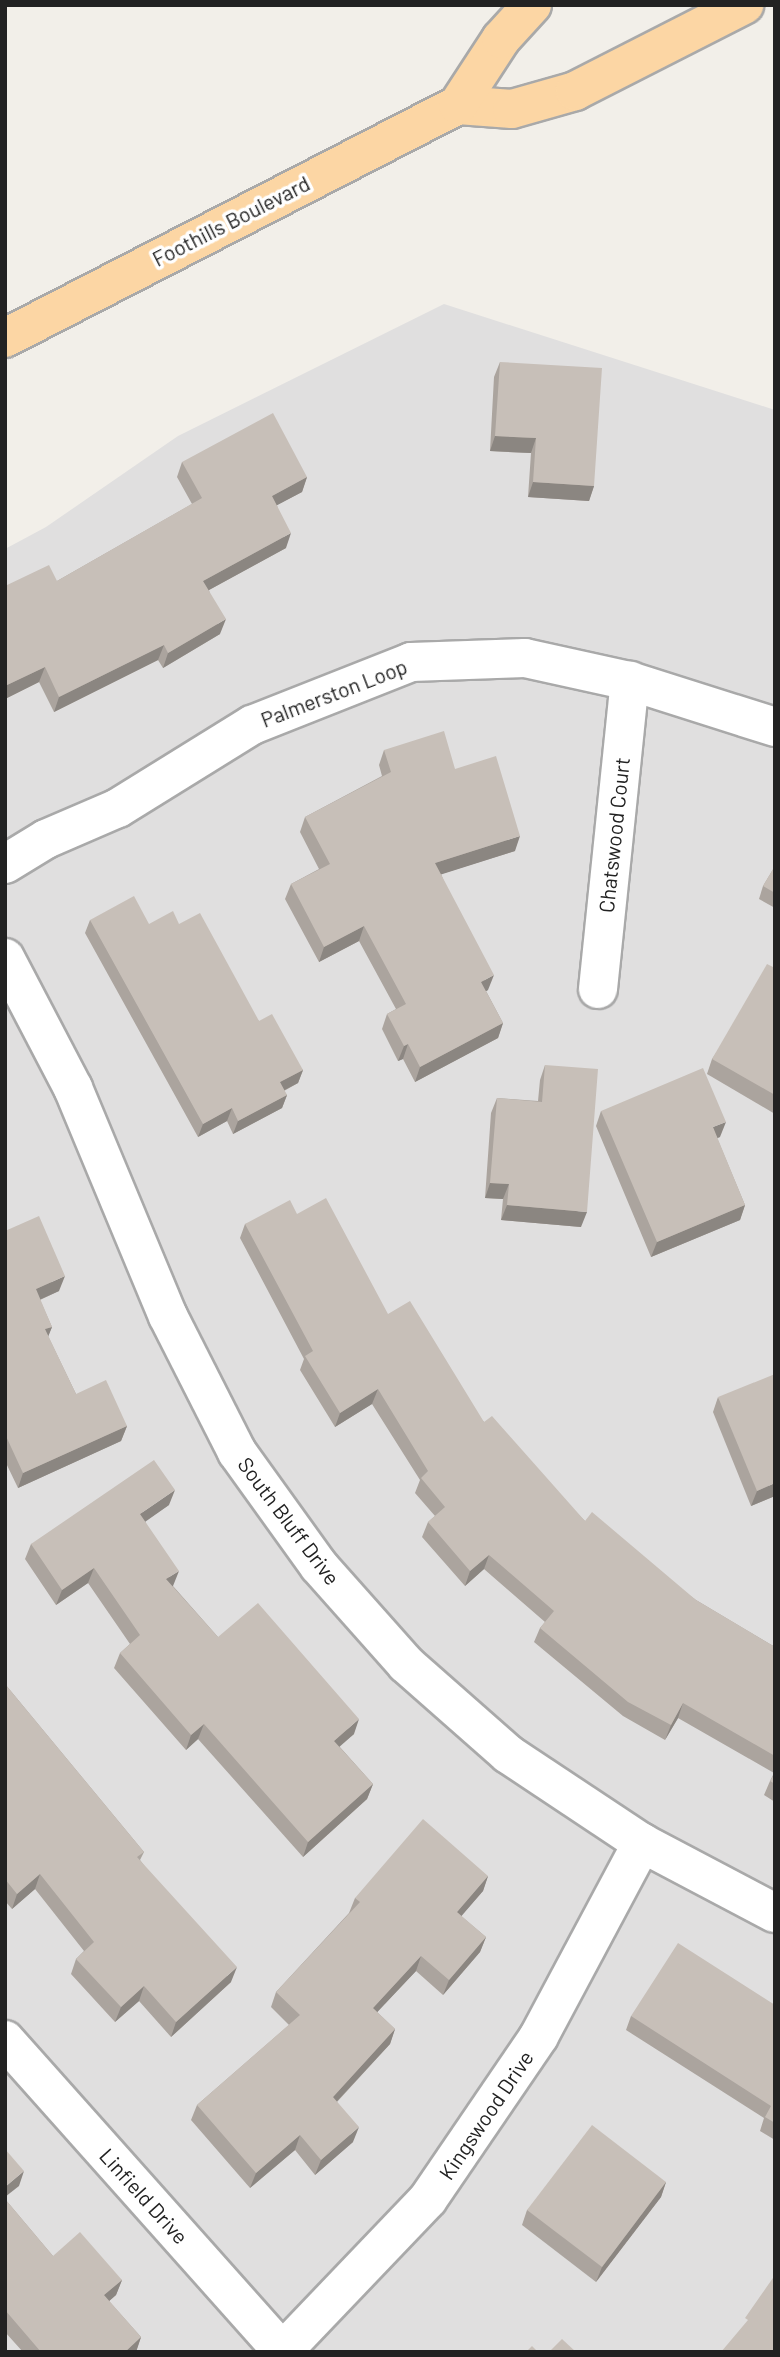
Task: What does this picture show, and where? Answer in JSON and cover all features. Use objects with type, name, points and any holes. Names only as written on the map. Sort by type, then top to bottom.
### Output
[{"type":"main road","name":"Foothills Boulevard","points":[[5,338],[458,105],[501,39],[532,5]]},
{"type":"main road","points":[[458,105],[513,109],[575,91],[744,5]]},
{"type":"street","name":"Palmerston Loop","points":[[5,864],[46,839],[118,808],[252,725],[411,662],[525,658],[630,681],[775,727]]},
{"type":"street","name":"Chatswood Court","points":[[598,989],[630,681]]},
{"type":"street","name":"South Bluff Drive","points":[[5,958],[73,1088],[168,1316],[237,1452],[319,1566],[406,1664],[508,1754],[642,1843],[775,1913]]},
{"type":"street","name":"Kingswood Drive","points":[[283,2352],[428,2199],[539,2036],[642,1843]]},
{"type":"street","name":"Linfield Drive","points":[[5,2040],[283,2352]]},
{"type":"shaded area","points":[[444,304],[775,410],[775,2352],[5,2352],[5,549],[46,527],[178,436]]},
{"type":"building","points":[[500,362],[602,368],[594,486],[533,482],[536,438],[495,436]]},
{"type":"building","points":[[273,413],[307,477],[272,496],[291,533],[203,581],[226,619],[168,653],[164,645],[59,697],[45,667],[5,686],[5,586],[49,565],[57,581],[202,498],[182,462]]},
{"type":"building","points":[[444,731],[455,769],[496,756],[520,836],[435,863],[494,975],[481,982],[503,1023],[420,1067],[408,1044],[404,1046],[387,1014],[406,1004],[364,926],[324,947],[291,884],[330,864],[305,817],[391,772],[384,750]]},
{"type":"building","points":[[775,866],[775,893],[763,886]]},
{"type":"building","points":[[134,896],[149,924],[173,911],[179,924],[200,913],[259,1021],[272,1014],[303,1070],[280,1082],[287,1095],[238,1121],[232,1108],[203,1124],[90,920]]},
{"type":"building","points":[[767,964],[775,968],[775,1095],[712,1059]]},
{"type":"building","points":[[545,1065],[598,1069],[587,1212],[507,1205],[509,1184],[490,1183],[497,1098],[542,1102]]},
{"type":"building","points":[[703,1068],[726,1122],[713,1127],[745,1205],[657,1242],[601,1111]]},
{"type":"building","points":[[326,1198],[388,1314],[410,1301],[484,1422],[492,1416],[585,1521],[592,1512],[696,1600],[775,1647],[775,1756],[683,1703],[671,1725],[628,1702],[540,1628],[554,1611],[489,1555],[470,1571],[428,1522],[445,1507],[421,1478],[428,1471],[378,1389],[340,1413],[305,1356],[313,1351],[245,1224],[290,1200],[297,1214]]},
{"type":"building","points":[[39,1216],[65,1276],[36,1289],[52,1327],[45,1329],[76,1394],[106,1380],[127,1426],[23,1473],[5,1434],[5,1231]]},
{"type":"building","points":[[775,1374],[775,1483],[757,1491],[718,1397]]},
{"type":"building","points":[[154,1460],[175,1490],[140,1514],[179,1571],[166,1579],[218,1637],[258,1603],[359,1719],[334,1741],[373,1784],[308,1842],[204,1724],[191,1735],[120,1653],[140,1635],[94,1568],[62,1590],[31,1544]]},
{"type":"building","points":[[5,1684],[144,1852],[137,1857],[237,1967],[176,2022],[144,1986],[121,2007],[76,1959],[94,1942],[40,1874],[17,1894],[5,1879]]},
{"type":"building","points":[[423,1819],[488,1876],[457,1912],[486,1937],[449,1980],[421,1956],[373,2008],[395,2029],[333,2097],[359,2127],[321,2160],[300,2135],[256,2173],[197,2105],[300,2015],[276,1992],[360,1902],[355,1898]]},
{"type":"building","points":[[678,1943],[775,2005],[775,2123],[765,2117],[771,2106],[631,2016]]},
{"type":"building","points":[[592,2125],[666,2182],[602,2267],[527,2210]]},
{"type":"building","points":[[5,2149],[24,2171],[5,2187]]},
{"type":"building","points":[[5,2199],[53,2256],[80,2232],[122,2280],[104,2295],[141,2337],[125,2352],[41,2352],[5,2310]]},
{"type":"building","points":[[775,2275],[775,2352],[721,2352],[748,2320],[745,2318]]},
{"type":"building","points":[[562,2339],[576,2352],[549,2352]]},
{"type":"building","points":[[532,2346],[538,2352],[526,2352]]}]
